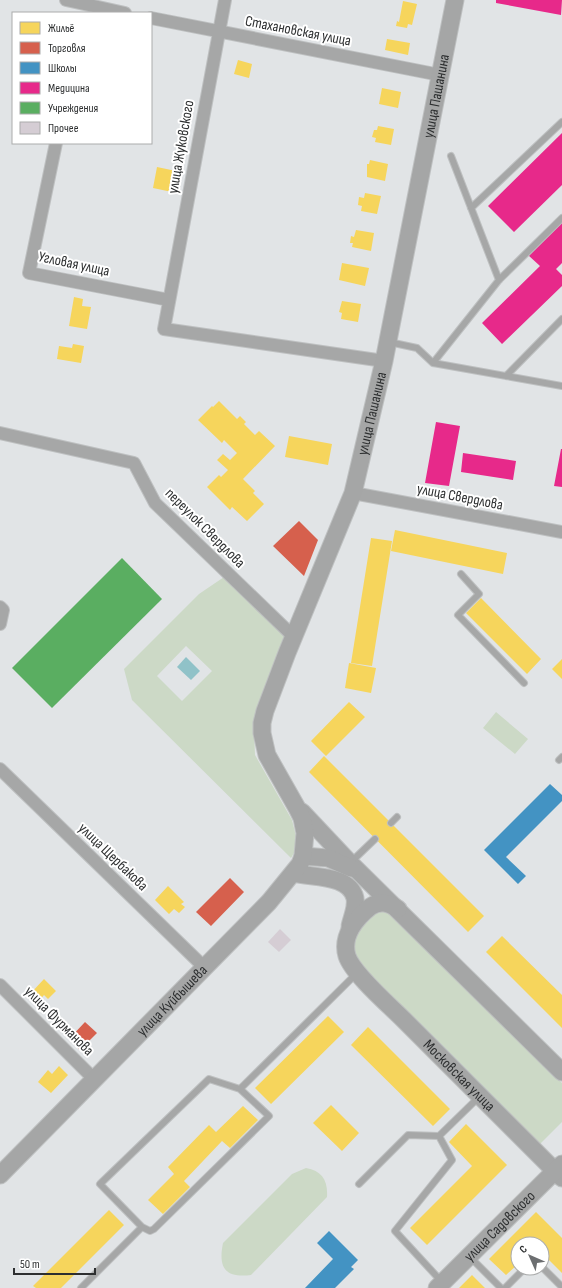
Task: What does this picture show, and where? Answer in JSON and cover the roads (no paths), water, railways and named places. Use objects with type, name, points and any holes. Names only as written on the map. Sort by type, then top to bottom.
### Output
[{"type":"main road","name":"улица Пашанина","points":[[297,808],[267,755],[262,733],[265,711],[353,493],[384,361],[455,0]]},
{"type":"main road","name":"улица Куйбышева","points":[[0,1175],[95,1080],[294,873],[303,856],[305,833],[302,818],[297,808]]},
{"type":"main road","points":[[297,808],[352,867],[398,909],[562,1072]]},
{"type":"main road","points":[[303,856],[328,858],[352,867]]},
{"type":"main road","name":"Московская улица","points":[[294,873],[326,877],[346,886],[355,898],[355,907],[346,947],[347,956],[358,972],[480,1096],[560,1171]]},
{"type":"main road","points":[[349,930],[363,913],[372,905],[382,903],[389,904],[398,909]]},
{"type":"main road","name":"улица Садовского","points":[[440,1285],[560,1171]]},
{"type":"street","points":[[66,0],[85,6],[120,12]]},
{"type":"street","name":"улица Жуковского","points":[[225,0],[164,329],[384,361]]},
{"type":"street","name":"Стахановская улица","points":[[152,18],[440,75]]},
{"type":"street","name":"Угловая улица","points":[[56,144],[29,273],[170,300]]},
{"type":"street","name":"переулок Свердлова","points":[[0,433],[134,463],[155,503],[294,638]]},
{"type":"street","name":"улица Свердлова","points":[[353,493],[562,532]]},
{"type":"street","points":[[0,608],[3,610],[0,624]]},
{"type":"street","name":"улица Щербакова","points":[[0,769],[204,968]]},
{"type":"street","name":"улица Фурманова","points":[[0,985],[95,1080]]},
{"type":"lane","points":[[471,208],[562,122]]},
{"type":"lane","points":[[451,156],[499,280]]},
{"type":"lane","points":[[432,363],[499,280],[562,218]]},
{"type":"lane","points":[[506,376],[562,319]]},
{"type":"lane","points":[[387,342],[417,348],[432,363],[562,386]]},
{"type":"lane","points":[[462,574],[479,594],[458,616],[524,683]]},
{"type":"lane","points":[[391,823],[397,817]]},
{"type":"lane","points":[[352,867],[375,839]]},
{"type":"lane","points":[[240,1089],[358,972]]},
{"type":"lane","points":[[209,1079],[240,1089],[269,1116],[154,1229],[150,1231],[142,1227],[100,1184],[209,1079]]},
{"type":"lane","points":[[359,1184],[408,1135],[439,1136],[480,1096]]},
{"type":"lane","points":[[439,1136],[452,1160],[395,1231],[440,1285]]},
{"type":"lane","points":[[81,1288],[142,1227]]},
{"type":"lane","points":[[469,1256],[501,1288]]},
{"type":"lane","points":[[550,1275],[562,1287]]},
{"type":"lane","points":[[505,1288],[517,1276]]},
{"type":"water","points":[[186,657],[200,671],[191,680],[177,667]]}]
